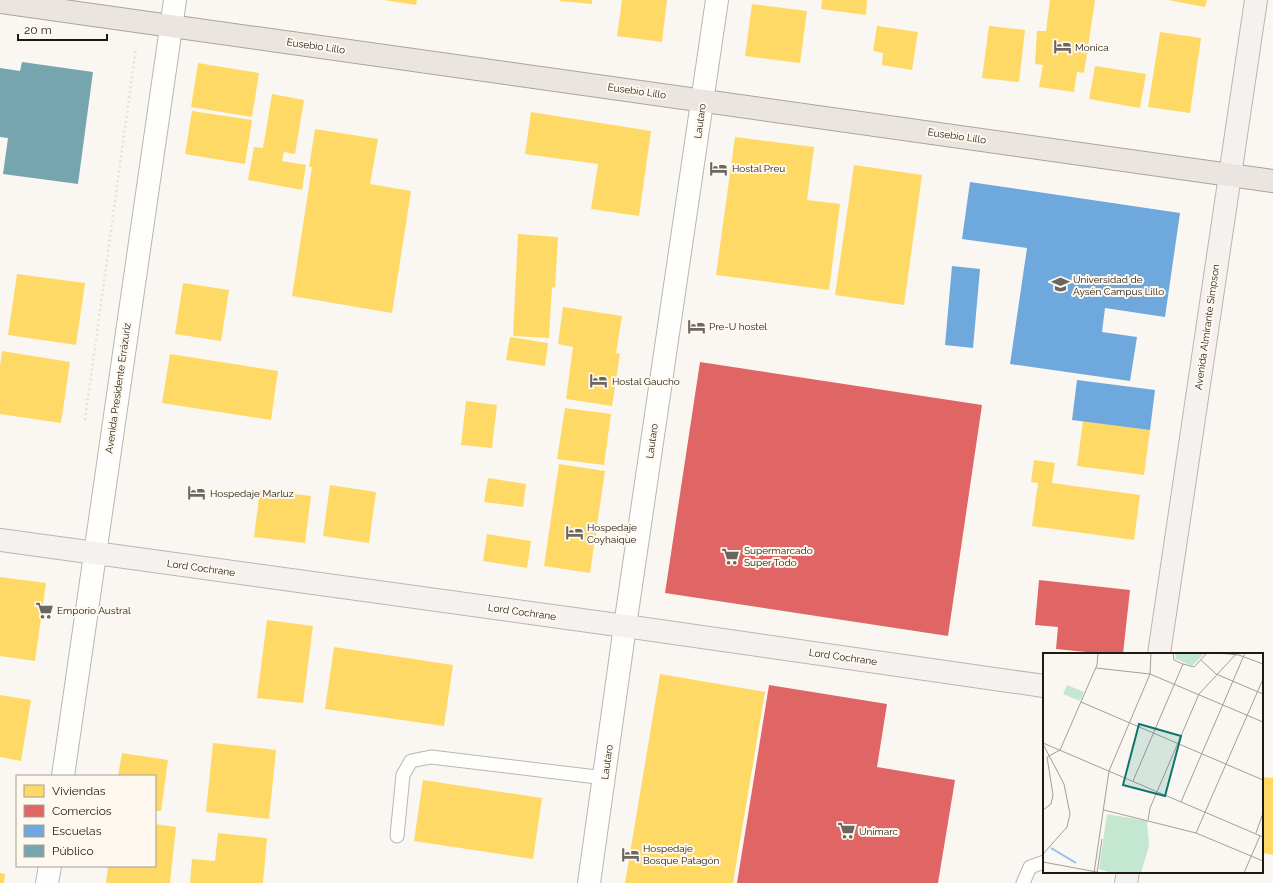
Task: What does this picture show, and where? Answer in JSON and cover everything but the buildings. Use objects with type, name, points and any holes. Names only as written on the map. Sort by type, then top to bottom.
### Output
[{"type":"main road","name":"Avenida Almirante Simpson","points":[[1159,653],[1256,0]]},
{"type":"main road","name":"Eusebio Lillo","points":[[0,2],[1273,180]]},
{"type":"main road","name":"Lord Cochrane","points":[[0,540],[625,626],[1043,686]]},
{"type":"street","name":"Avenida Presidente Errázuriz","points":[[63,775],[174,0]]},
{"type":"street","name":"Lautaro","points":[[589,883],[605,778],[625,626],[717,0]]},
{"type":"street","points":[[47,883],[50,867]]},
{"type":"lane","points":[[397,836],[403,775],[411,761],[431,757],[605,778]]},
{"type":"lane","points":[[1023,883],[1030,868],[1043,862]]},
{"type":"path","points":[[85,423],[140,21]]},
{"type":"place","name":"Monica","points":[[1062,47]]},
{"type":"place","name":"Hostal Preu","points":[[719,168]]},
{"type":"place","name":"Universidad de Aysén Campus Lillo","points":[[1060,285]]},
{"type":"place","name":"Pre-U hostel","points":[[696,326]]},
{"type":"place","name":"Hostal Gaucho","points":[[599,381]]},
{"type":"place","name":"Hospedaje Marluz","points":[[197,493]]},
{"type":"place","name":"Hospedaje Coyhaique","points":[[574,533]]},
{"type":"place","name":"Supermarcado Super Todo","points":[[731,556]]},
{"type":"place","name":"Emporio Austral","points":[[44,610]]},
{"type":"place","name":"Unimarc","points":[[846,831]]},
{"type":"place","name":"Hospedaje Bosque Patagón","points":[[630,854]]}]
